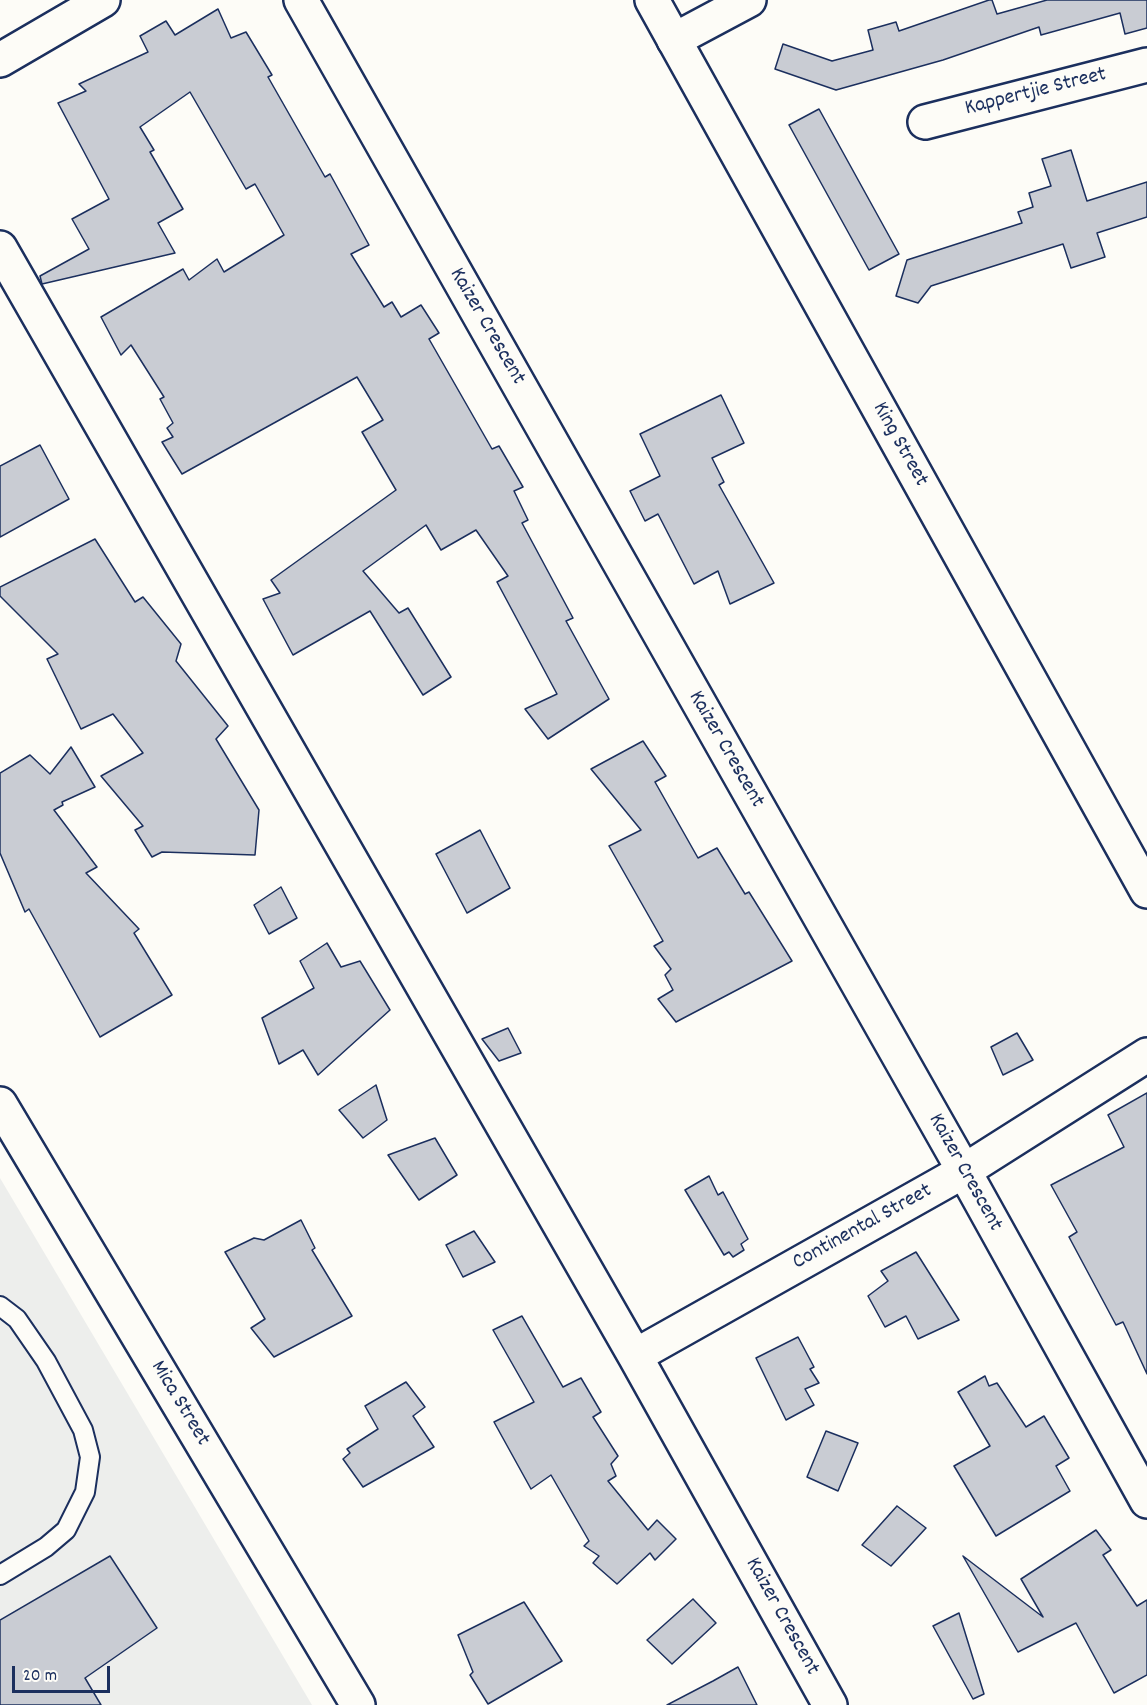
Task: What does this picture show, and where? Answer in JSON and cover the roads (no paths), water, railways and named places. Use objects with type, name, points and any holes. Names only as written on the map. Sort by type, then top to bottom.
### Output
[{"type":"street","points":[[0,60],[103,0]]},
{"type":"street","name":"Kaizer Crescent","points":[[301,0],[964,1171],[1147,1501]]},
{"type":"street","name":"King Street","points":[[652,0],[1147,891]]},
{"type":"street","points":[[674,40],[749,0]]},
{"type":"street","name":"Kappertjie Street","points":[[925,122],[1147,65]]},
{"type":"street","name":"Kaizer Crescent","points":[[0,248],[635,1356],[830,1705]]},
{"type":"street","name":"Continental Street","points":[[635,1356],[964,1171],[1147,1055]]},
{"type":"street","name":"Mica Street","points":[[0,1104],[358,1705]]},
{"type":"lane","points":[[0,1306],[17,1319],[46,1361],[83,1430],[90,1457],[85,1492],[66,1530],[46,1547],[0,1575]]}]
